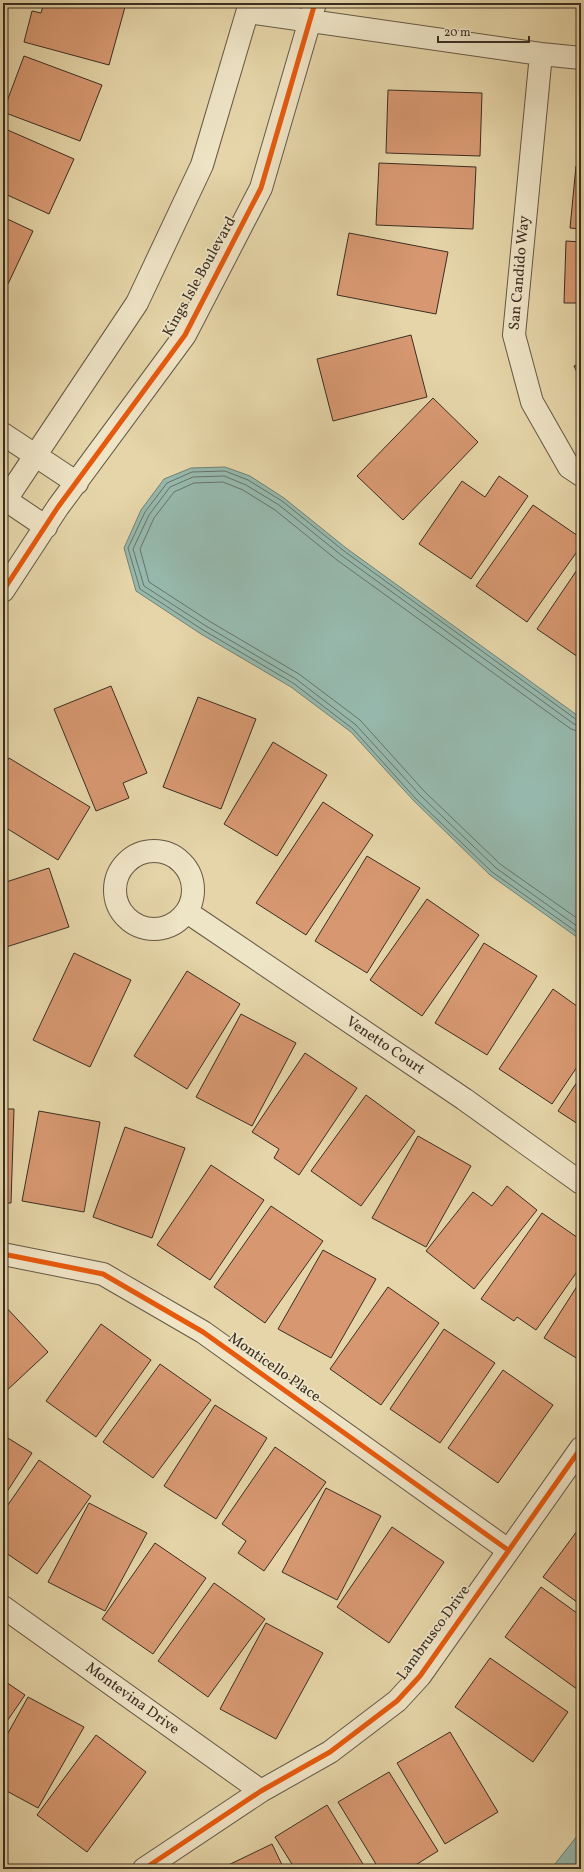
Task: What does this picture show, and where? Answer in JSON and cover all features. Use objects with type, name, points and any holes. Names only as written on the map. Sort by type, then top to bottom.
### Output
[{"type":"street","points":[[46,527],[4,500],[36,456],[140,296],[202,165],[249,7],[313,12],[541,54],[581,58]]},
{"type":"street","name":"Kings Isle Boulevard","points":[[3,591],[77,483],[185,334],[261,188],[313,12]]},
{"type":"street","name":"San Candido Way","points":[[541,54],[514,334],[532,402],[569,467],[581,475]]},
{"type":"street","points":[[3,434],[77,483]]},
{"type":"street","name":"Venetto Court","points":[[187,912],[464,1099],[581,1183]]},
{"type":"street","name":"Monticello Place","points":[[3,1254],[103,1274],[203,1332],[508,1550]]},
{"type":"street","name":"Lambrusco Drive","points":[[144,1869],[260,1790],[330,1752],[397,1701],[420,1676],[581,1448]]},
{"type":"street","name":"Montevina Drive","points":[[3,1607],[260,1790]]},
{"type":"water","points":[[225,467],[250,476],[284,498],[346,548],[581,718],[581,940],[490,875],[414,801],[351,732],[291,687],[201,634],[136,591],[124,548],[141,510],[164,479],[191,468]]},
{"type":"water","points":[[581,1831],[581,1869],[551,1869]]},
{"type":"building","points":[[44,3],[110,3],[125,7],[109,65],[24,42],[32,11],[41,13]]},
{"type":"building","points":[[24,56],[102,85],[80,141],[3,112]]},
{"type":"building","points":[[388,90],[482,93],[480,156],[386,153]]},
{"type":"building","points":[[3,128],[74,159],[49,214],[3,193]]},
{"type":"building","points":[[379,163],[476,167],[473,229],[376,225]]},
{"type":"building","points":[[576,166],[581,167],[581,229],[570,228]]},
{"type":"building","points":[[3,217],[33,231],[8,284],[3,282]]},
{"type":"building","points":[[349,233],[448,252],[436,314],[337,295]]},
{"type":"building","points":[[566,241],[581,242],[581,303],[564,303]]},
{"type":"building","points":[[411,335],[427,397],[333,421],[317,359]]},
{"type":"building","points":[[581,363],[581,380],[574,366]]},
{"type":"building","points":[[433,398],[478,442],[403,520],[357,476]]},
{"type":"building","points":[[499,476],[528,496],[471,579],[419,544],[462,481],[485,497]]},
{"type":"building","points":[[533,505],[581,538],[581,546],[527,622],[476,586]]},
{"type":"building","points":[[581,564],[581,659],[537,629]]},
{"type":"building","points":[[111,686],[147,773],[123,783],[129,798],[96,811],[54,709]]},
{"type":"building","points":[[198,697],[256,719],[221,809],[163,787]]},
{"type":"building","points":[[273,742],[327,775],[277,856],[224,824]]},
{"type":"building","points":[[9,758],[90,807],[58,860],[3,826],[3,767]]},
{"type":"building","points":[[323,802],[373,835],[306,935],[256,903]]},
{"type":"building","points":[[367,856],[420,888],[367,973],[315,941]]},
{"type":"building","points":[[49,868],[69,927],[3,948],[3,883]]},
{"type":"building","points":[[427,899],[479,935],[422,1016],[370,980]]},
{"type":"building","points":[[484,943],[537,976],[487,1055],[435,1023]]},
{"type":"building","points":[[74,953],[131,980],[90,1067],[33,1040]]},
{"type":"building","points":[[187,971],[240,1004],[187,1089],[134,1056]]},
{"type":"building","points":[[553,989],[581,1009],[581,1061],[552,1104],[499,1069]]},
{"type":"building","points":[[241,1014],[296,1043],[252,1126],[196,1097]]},
{"type":"building","points":[[305,1053],[357,1088],[299,1175],[274,1158],[279,1149],[252,1132]]},
{"type":"building","points":[[581,1076],[581,1126],[558,1111]]},
{"type":"building","points":[[366,1095],[415,1131],[361,1206],[311,1171]]},
{"type":"building","points":[[3,1109],[14,1109],[11,1203],[3,1203]]},
{"type":"building","points":[[39,1111],[100,1122],[84,1212],[22,1201]]},
{"type":"building","points":[[125,1127],[185,1148],[152,1238],[93,1217]]},
{"type":"building","points":[[418,1136],[471,1166],[426,1247],[372,1218]]},
{"type":"building","points":[[211,1165],[264,1200],[210,1280],[157,1245]]},
{"type":"building","points":[[507,1186],[537,1210],[474,1289],[426,1251],[473,1192],[492,1206]]},
{"type":"building","points":[[271,1206],[323,1241],[265,1323],[214,1287]]},
{"type":"building","points":[[542,1213],[581,1240],[581,1266],[536,1330],[517,1317],[514,1321],[481,1299]]},
{"type":"building","points":[[323,1250],[376,1279],[331,1358],[278,1329]]},
{"type":"building","points":[[581,1280],[581,1361],[544,1338]]},
{"type":"building","points":[[388,1287],[439,1323],[381,1405],[330,1369]]},
{"type":"building","points":[[3,1304],[48,1352],[3,1394]]},
{"type":"building","points":[[101,1324],[151,1360],[96,1437],[46,1401]]},
{"type":"building","points":[[444,1329],[495,1363],[440,1443],[390,1409]]},
{"type":"building","points":[[160,1364],[211,1400],[153,1478],[103,1442]]},
{"type":"building","points":[[503,1370],[553,1405],[498,1483],[448,1448]]},
{"type":"building","points":[[215,1405],[267,1438],[216,1519],[164,1486]]},
{"type":"building","points":[[3,1435],[32,1453],[3,1498]]},
{"type":"building","points":[[275,1447],[326,1482],[264,1571],[238,1553],[246,1541],[222,1524]]},
{"type":"building","points":[[39,1460],[91,1496],[37,1574],[3,1551],[3,1512]]},
{"type":"building","points":[[326,1488],[381,1516],[337,1600],[282,1572]]},
{"type":"building","points":[[89,1503],[147,1533],[105,1611],[48,1582]]},
{"type":"building","points":[[392,1527],[444,1562],[389,1643],[337,1607]]},
{"type":"building","points":[[580,1527],[581,1528],[581,1605],[543,1577]]},
{"type":"building","points":[[155,1543],[206,1578],[153,1654],[102,1619]]},
{"type":"building","points":[[214,1583],[265,1619],[208,1697],[158,1661]]},
{"type":"building","points":[[541,1587],[581,1616],[581,1692],[505,1637]]},
{"type":"building","points":[[266,1623],[323,1653],[276,1739],[220,1709]]},
{"type":"building","points":[[490,1658],[568,1712],[533,1762],[455,1707]]},
{"type":"building","points":[[3,1680],[25,1695],[3,1727]]},
{"type":"building","points":[[28,1697],[84,1727],[38,1808],[3,1789],[3,1742]]},
{"type":"building","points":[[450,1732],[498,1812],[445,1844],[397,1763]]},
{"type":"building","points":[[96,1735],[146,1772],[87,1852],[37,1815]]},
{"type":"building","points":[[389,1772],[438,1851],[409,1869],[379,1869],[338,1802]]},
{"type":"building","points":[[327,1805],[366,1869],[295,1869],[275,1837]]},
{"type":"building","points":[[272,1844],[284,1869],[220,1869]]},
{"type":"cycle path","points":[[3,591],[58,507],[185,335],[261,188],[315,3]]},
{"type":"cycle path","points":[[3,1254],[103,1274],[203,1332],[508,1550]]},
{"type":"cycle path","points":[[144,1869],[261,1791],[330,1752],[397,1701],[420,1676],[581,1448]]}]
